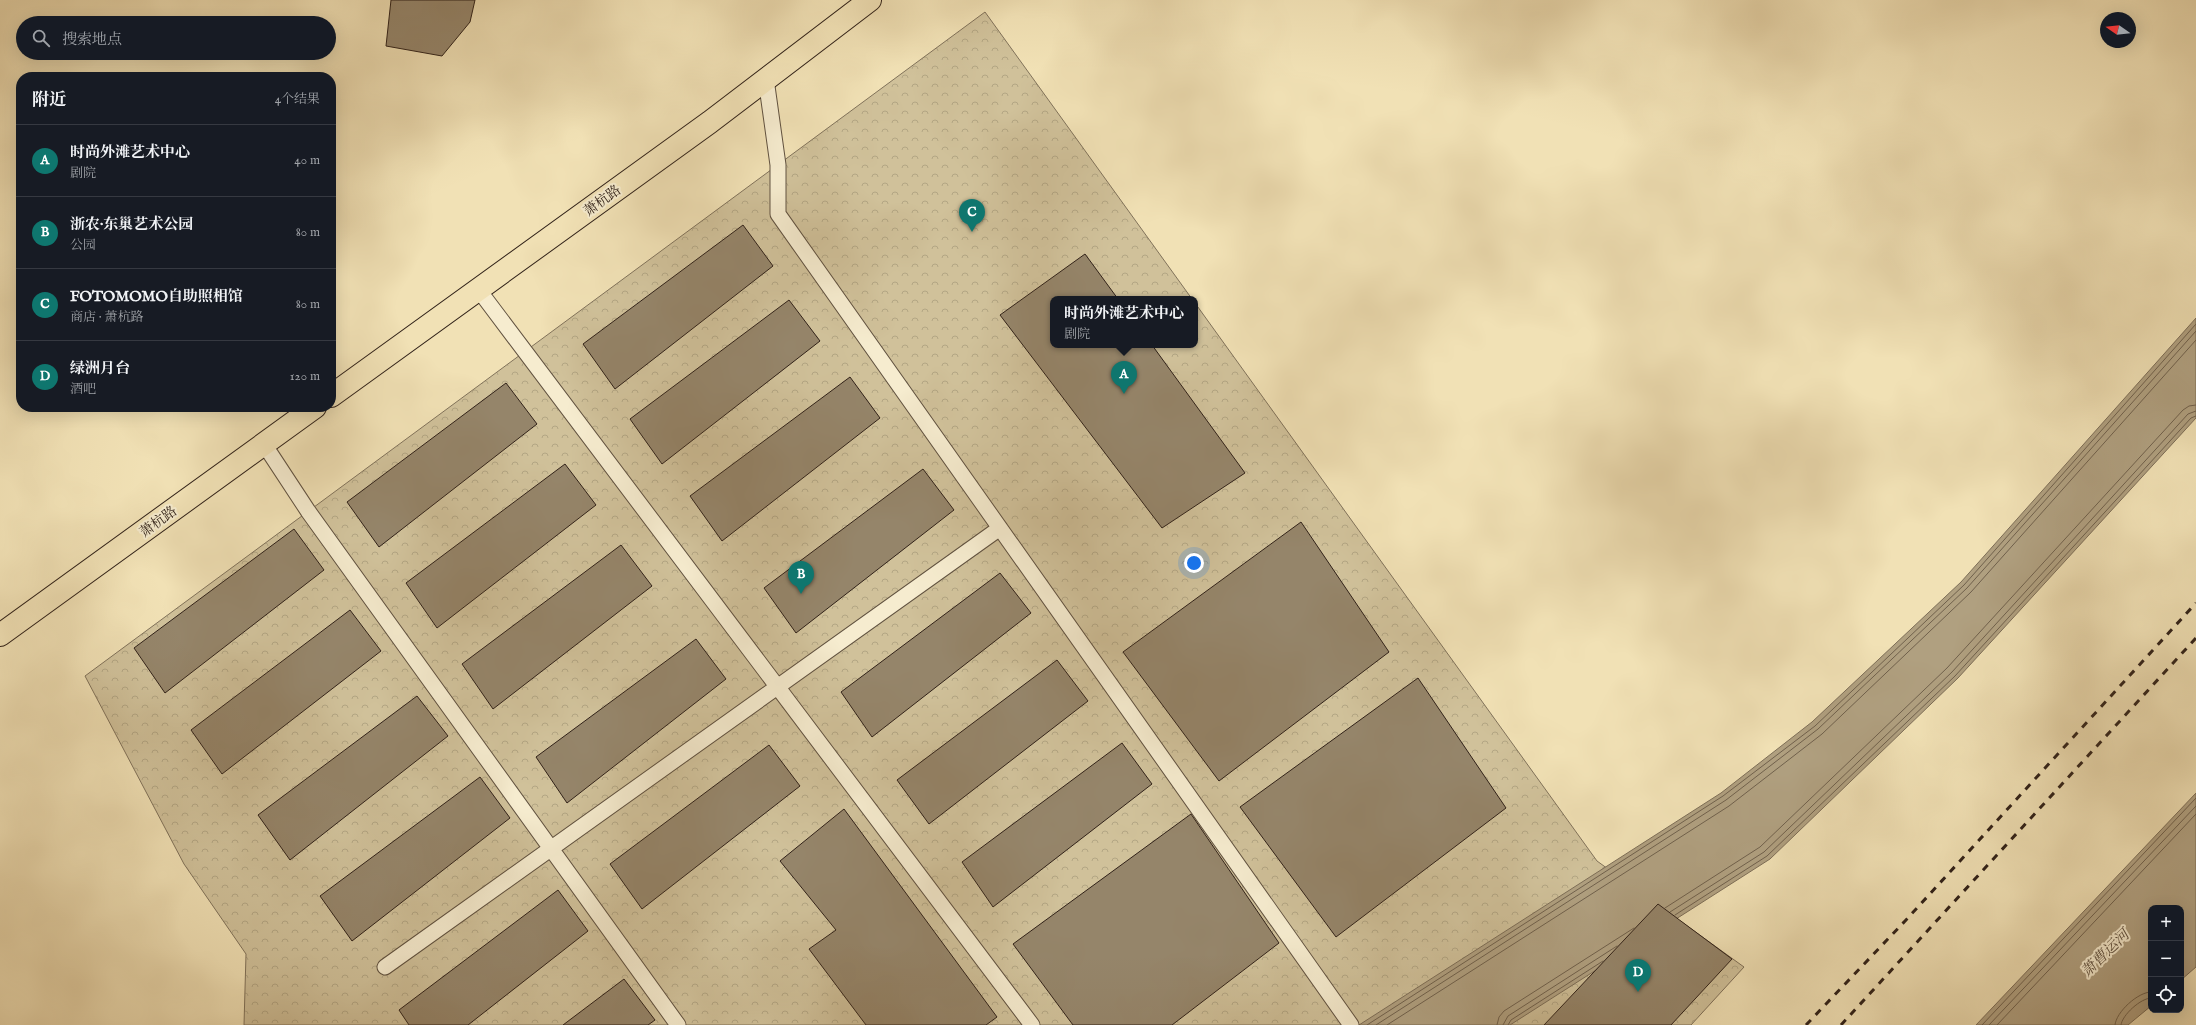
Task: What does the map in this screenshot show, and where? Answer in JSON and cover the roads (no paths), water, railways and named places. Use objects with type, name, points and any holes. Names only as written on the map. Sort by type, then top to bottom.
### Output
[{"type":"main road","name":"萧杭路","points":[[336,392],[766,79],[870,0]]},
{"type":"main road","name":"萧杭路","points":[[0,635],[308,412]]},
{"type":"lane","points":[[766,79],[778,165],[778,214],[1351,1025]]},
{"type":"lane","points":[[478,289],[1032,1025]]},
{"type":"lane","points":[[264,444],[308,511],[678,1025]]},
{"type":"lane","points":[[385,967],[1000,528]]},
{"type":"water","points":[[2196,318],[2196,418],[1958,678],[1770,859],[1510,1025],[1359,1025],[1721,793],[1812,722],[1961,582]]},
{"type":"water","name":"萧曹运河","points":[[2196,793],[2196,967],[2184,977],[2184,905],[2148,905],[2148,1008],[2128,1025],[1976,1025]]},
{"type":"railway","points":[[1806,1025],[1906,920],[2196,603]]},
{"type":"railway","points":[[1841,1025],[2196,638]]},
{"type":"place","name":"FOTOMOMO自助照相馆","points":[[972,232]]},
{"type":"place","name":"时尚外滩艺术中心","points":[[1124,394]]},
{"type":"place","name":"浙农·东巢艺术公园","points":[[801,594]]},
{"type":"place","name":"绿洲月台","points":[[1638,992]]}]
